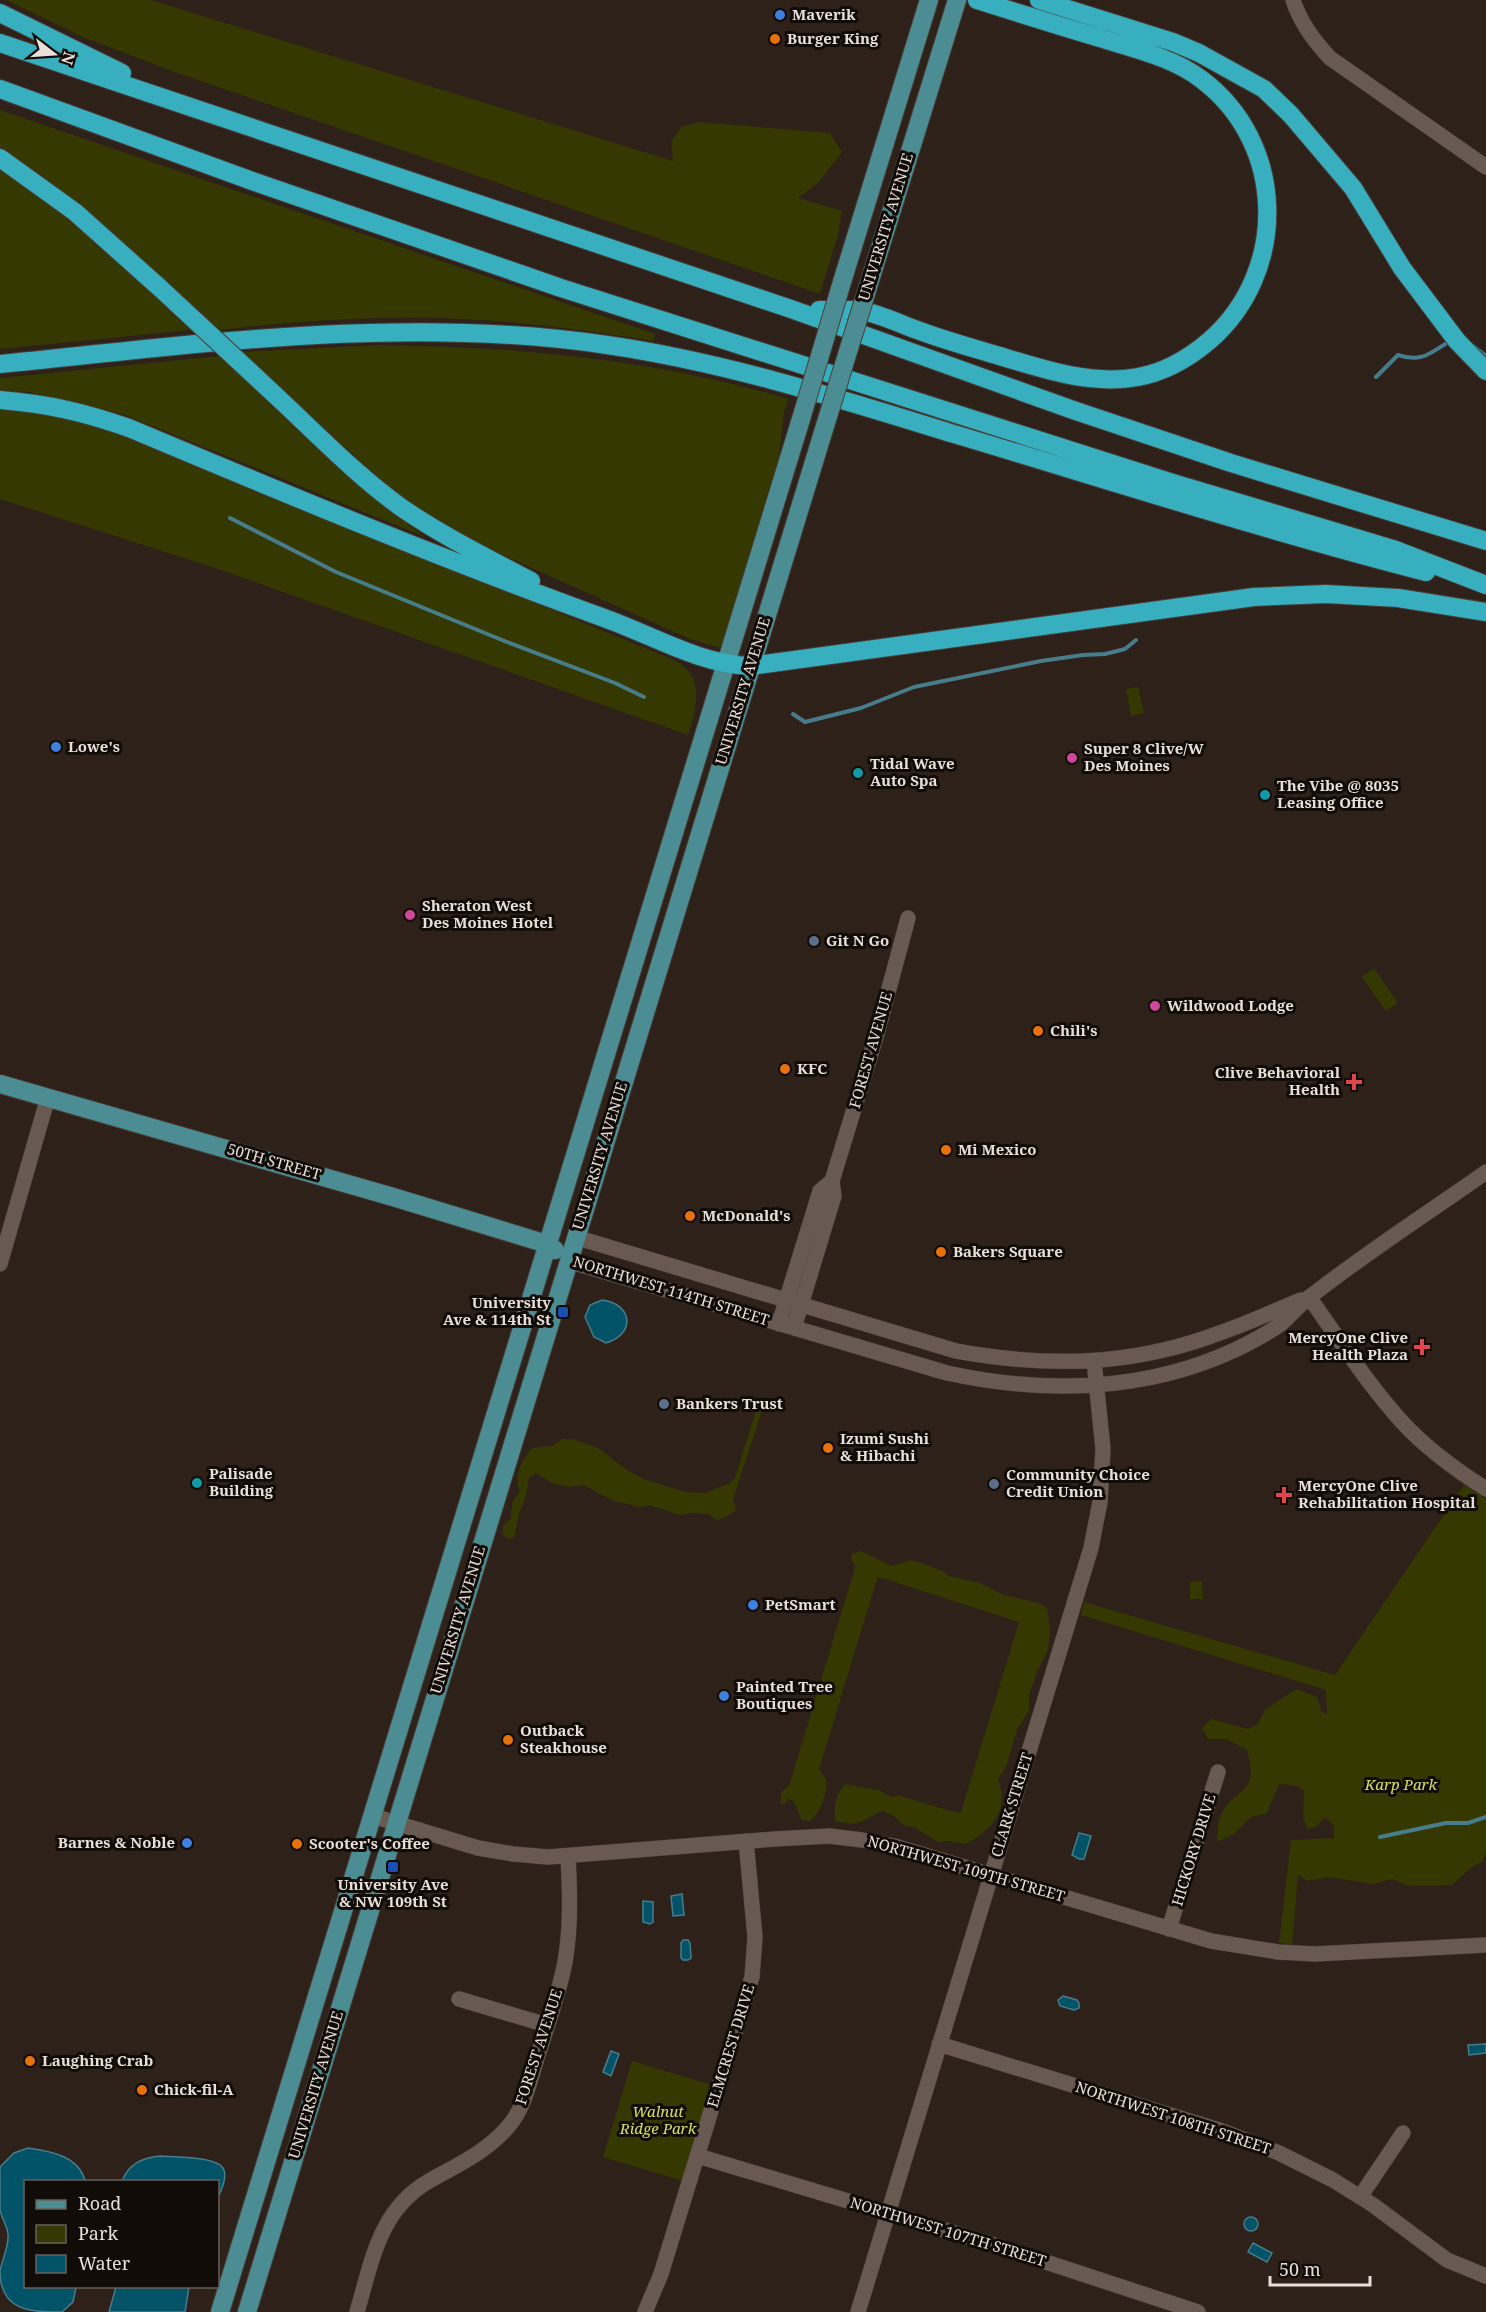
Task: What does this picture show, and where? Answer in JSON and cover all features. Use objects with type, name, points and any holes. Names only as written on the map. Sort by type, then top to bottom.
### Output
[{"type":"highway","points":[[791,309],[863,311],[928,334],[1058,374],[1104,379],[1138,377],[1168,368],[1195,353],[1219,332],[1248,295],[1265,247],[1268,230],[1268,196],[1260,163],[1247,132],[1227,103],[1201,79],[1173,63],[977,0]]},
{"type":"highway","points":[[1039,0],[1173,42],[1199,53],[1264,89],[1291,115],[1353,188],[1402,268],[1457,341],[1486,371]]},
{"type":"highway","points":[[0,13],[70,49],[226,118]]},
{"type":"highway","points":[[0,43],[791,309],[1209,456],[1486,541]]},
{"type":"highway","points":[[0,89],[561,288],[1173,483],[1393,549],[1486,586]]},
{"type":"highway","points":[[0,158],[75,212],[353,468],[402,507],[454,541],[629,627]]},
{"type":"highway","points":[[0,364],[246,339],[346,332],[491,334],[607,345],[693,361],[856,404],[1184,504],[1387,562],[1486,586]]},
{"type":"highway","points":[[0,400],[34,403],[84,413],[129,428],[522,588],[629,627],[712,661],[725,663],[750,666],[1254,597],[1326,594],[1398,597],[1486,612]]},
{"type":"main road","name":"UNIVERSITY AVENUE","points":[[220,2312],[929,0]]},
{"type":"main road","name":"UNIVERSITY AVENUE","points":[[247,2312],[750,666],[957,0]]},
{"type":"main road","name":"50TH STREET","points":[[0,1084],[393,1197],[547,1244]]},
{"type":"main road","name":"NORTHWEST 114TH STREET","points":[[547,1244],[575,1238]]},
{"type":"main road","name":"NORTHWEST 114TH STREET","points":[[547,1244],[568,1261]]},
{"type":"street","points":[[1293,0],[1309,32],[1330,58],[1486,167]]},
{"type":"street","name":"FOREST AVENUE","points":[[787,1326],[834,1196],[832,1181],[908,918]]},
{"type":"street","points":[[0,1264],[48,1097]]},
{"type":"street","name":"NORTHWEST 114TH STREET","points":[[568,1261],[947,1373],[981,1381],[1042,1387],[1097,1385],[1144,1379],[1186,1368],[1222,1355],[1280,1324],[1310,1297],[1486,1172]]},
{"type":"street","name":"NORTHWEST 114TH STREET","points":[[575,1238],[956,1351],[1045,1363],[1119,1358],[1179,1346],[1224,1332],[1310,1297]]},
{"type":"street","points":[[1310,1297],[1376,1390],[1403,1423],[1428,1447],[1486,1489]]},
{"type":"street","name":"CLARK STREET","points":[[858,2312],[1091,1548],[1100,1502],[1103,1449],[1094,1361]]},
{"type":"street","name":"HICKORY DRIVE","points":[[1170,1929],[1218,1772]]},
{"type":"street","name":"NORTHWEST 109TH STREET","points":[[373,1816],[478,1848],[513,1854],[568,1857],[829,1836],[894,1846],[1211,1941],[1278,1952],[1315,1954],[1486,1944]]},
{"type":"street","name":"ELMCREST DRIVE","points":[[645,2312],[661,2274],[698,2156],[754,1964],[755,1937],[746,1841]]},
{"type":"street","name":"FOREST AVENUE","points":[[357,2312],[384,2226],[395,2209],[409,2194],[426,2182],[486,2149],[509,2127],[525,2097],[561,1980],[569,1932],[568,1857]]},
{"type":"street","points":[[459,1999],[547,2025]]},
{"type":"street","name":"NORTHWEST 108TH STREET","points":[[939,2044],[1222,2131],[1279,2153],[1333,2180],[1360,2197],[1447,2260],[1476,2274],[1486,2276]]},
{"type":"street","points":[[1360,2197],[1403,2133]]},
{"type":"street","name":"NORTHWEST 107TH STREET","points":[[698,2156],[888,2213],[1155,2305],[1198,2312]]},
{"type":"green space","points":[[6,0],[151,0],[673,161],[671,142],[681,127],[699,122],[830,133],[842,152],[819,182],[798,198],[842,211],[838,235],[820,294],[172,71],[83,37]]},
{"type":"green space","points":[[0,110],[655,334],[653,341],[582,330],[487,320],[432,318],[340,320],[217,330],[0,153]]},
{"type":"green space","points":[[0,164],[88,231],[191,330],[0,349]]},
{"type":"green space","points":[[381,345],[535,352],[586,358],[688,374],[788,399],[784,413],[779,457],[721,648],[690,639],[481,545],[408,502],[241,352]]},
{"type":"green space","points":[[219,356],[365,491],[425,537],[123,414],[29,392],[0,390],[0,378]]},
{"type":"green space","points":[[0,409],[34,412],[68,419],[134,439],[672,659],[690,673],[694,682],[696,702],[688,735],[221,570],[0,499]]},
{"type":"green space","points":[[1138,687],[1144,713],[1131,716],[1126,689]]},
{"type":"green space","points":[[1374,968],[1398,1003],[1386,1011],[1362,977]]},
{"type":"green space","points":[[758,1404],[763,1408],[733,1499],[736,1511],[726,1517],[717,1520],[708,1514],[680,1515],[650,1505],[640,1507],[614,1501],[583,1485],[568,1487],[552,1483],[536,1473],[529,1478],[514,1538],[508,1539],[503,1535],[503,1526],[511,1518],[512,1503],[520,1491],[518,1474],[520,1468],[532,1448],[552,1446],[562,1439],[572,1439],[598,1448],[627,1470],[646,1480],[686,1492],[705,1493],[730,1483],[735,1478]]},
{"type":"green space","name":"Karp Park","points":[[1464,1485],[1486,1499],[1486,1853],[1482,1862],[1472,1867],[1452,1885],[1409,1886],[1392,1879],[1373,1884],[1328,1877],[1308,1881],[1298,1875],[1292,1944],[1279,1943],[1291,1840],[1334,1838],[1334,1826],[1325,1817],[1316,1827],[1308,1829],[1303,1818],[1304,1791],[1297,1786],[1279,1784],[1267,1813],[1251,1817],[1234,1834],[1217,1842],[1220,1818],[1225,1808],[1248,1785],[1250,1766],[1247,1750],[1226,1739],[1208,1739],[1202,1728],[1211,1719],[1248,1729],[1257,1725],[1265,1710],[1296,1689],[1317,1697],[1322,1712],[1327,1714],[1326,1690],[1081,1615],[1084,1602],[1335,1675]]},
{"type":"green space","points":[[861,1551],[892,1566],[911,1560],[918,1562],[943,1571],[948,1576],[980,1583],[1004,1595],[1039,1603],[1047,1608],[1050,1629],[1048,1650],[1029,1695],[1029,1710],[1017,1730],[1007,1764],[998,1780],[1002,1801],[1000,1810],[983,1833],[965,1844],[950,1841],[938,1842],[914,1827],[905,1826],[894,1816],[882,1811],[855,1823],[835,1821],[836,1801],[845,1784],[881,1791],[891,1797],[900,1796],[961,1812],[1019,1622],[879,1577],[819,1769],[826,1781],[822,1803],[810,1821],[801,1819],[794,1801],[788,1799],[785,1804],[781,1804],[781,1792],[789,1786],[854,1571],[855,1564],[851,1560],[852,1554]]},
{"type":"green space","points":[[1202,1581],[1203,1599],[1190,1599],[1190,1582]]},
{"type":"green space","name":"Walnut Ridge Park","points":[[632,2061],[712,2085],[683,2181],[603,2157]]},
{"type":"water","points":[[602,1300],[620,1307],[627,1320],[622,1333],[616,1339],[606,1343],[594,1337],[585,1317],[590,1305]]},
{"type":"water","points":[[1079,1833],[1091,1836],[1084,1859],[1072,1855]]},
{"type":"water","points":[[682,1894],[684,1915],[673,1916],[671,1896]]},
{"type":"water","points":[[643,1901],[653,1902],[653,1922],[650,1924],[643,1922]]},
{"type":"water","points":[[683,1940],[688,1940],[690,1943],[691,1958],[688,1960],[681,1958]]},
{"type":"water","points":[[1063,1996],[1077,2000],[1079,2008],[1074,2010],[1060,2006],[1058,2000]]},
{"type":"water","points":[[1486,2044],[1486,2053],[1469,2055],[1468,2045]]},
{"type":"water","points":[[611,2051],[619,2054],[611,2076],[603,2072]]},
{"type":"water","points":[[28,2148],[63,2156],[77,2166],[85,2180],[24,2180],[24,2288],[76,2288],[73,2302],[62,2312],[29,2310],[20,2307],[5,2295],[1,2285],[0,2271],[8,2235],[0,2209],[0,2167],[14,2153]]},
{"type":"water","points":[[185,2157],[220,2165],[225,2177],[219,2195],[219,2180],[122,2180],[132,2166],[147,2158]]},
{"type":"water","points":[[1248,2217],[1254,2217],[1258,2224],[1254,2231],[1248,2231],[1244,2227],[1244,2221]]},
{"type":"water","points":[[1253,2243],[1272,2253],[1267,2262],[1248,2252]]},
{"type":"water","points":[[116,2288],[189,2288],[185,2312],[109,2312]]},
{"type":"waterway","points":[[1376,377],[1398,355],[1420,357],[1450,341]]},
{"type":"waterway","points":[[1472,345],[1486,356]]},
{"type":"waterway","points":[[230,518],[336,572],[502,640],[615,683],[644,697]]},
{"type":"waterway","points":[[793,714],[805,722],[861,708],[914,687],[1041,661],[1105,654],[1125,649],[1136,640]]},
{"type":"waterway","points":[[1380,1837],[1446,1823],[1468,1823],[1486,1817]]},
{"type":"place","name":"Maverik","points":[[780,15]]},
{"type":"place","name":"Burger King","points":[[775,39]]},
{"type":"place","name":"Lowe's","points":[[56,747]]},
{"type":"place","name":"Super 8 Clive/W Des Moines","points":[[1072,758]]},
{"type":"place","name":"Tidal Wave Auto Spa","points":[[858,773]]},
{"type":"place","name":"The Vibe @ 8035 Leasing Office","points":[[1265,795]]},
{"type":"place","name":"Sheraton West Des Moines Hotel","points":[[410,915]]},
{"type":"place","name":"Git N Go","points":[[814,941]]},
{"type":"place","name":"Wildwood Lodge","points":[[1155,1006]]},
{"type":"place","name":"Chili's","points":[[1038,1031]]},
{"type":"place","name":"KFC","points":[[785,1069]]},
{"type":"place","name":"Clive Behavioral Health","points":[[1354,1082]]},
{"type":"place","name":"Mi Mexico","points":[[946,1150]]},
{"type":"place","name":"McDonald's","points":[[690,1216]]},
{"type":"place","name":"Bakers Square","points":[[941,1252]]},
{"type":"place","name":"University Ave & 114th St","points":[[563,1312]]},
{"type":"place","name":"MercyOne Clive Health Plaza","points":[[1422,1347]]},
{"type":"place","name":"Bankers Trust","points":[[664,1404]]},
{"type":"place","name":"Izumi Sushi & Hibachi","points":[[828,1448]]},
{"type":"place","name":"Palisade Building","points":[[197,1483]]},
{"type":"place","name":"Community Choice Credit Union","points":[[994,1484]]},
{"type":"place","name":"MercyOne Clive Rehabilitation Hospital","points":[[1284,1495]]},
{"type":"place","name":"PetSmart","points":[[753,1605]]},
{"type":"place","name":"Painted Tree Boutiques","points":[[724,1696]]},
{"type":"place","name":"Outback Steakhouse","points":[[508,1740]]},
{"type":"place","name":"Barnes & Noble","points":[[187,1843]]},
{"type":"place","name":"Scooter's Coffee","points":[[297,1844]]},
{"type":"place","name":"University Ave & NW 109th St","points":[[393,1867]]},
{"type":"place","name":"Laughing Crab","points":[[30,2061]]},
{"type":"place","name":"Chick-fil-A","points":[[142,2090]]}]
